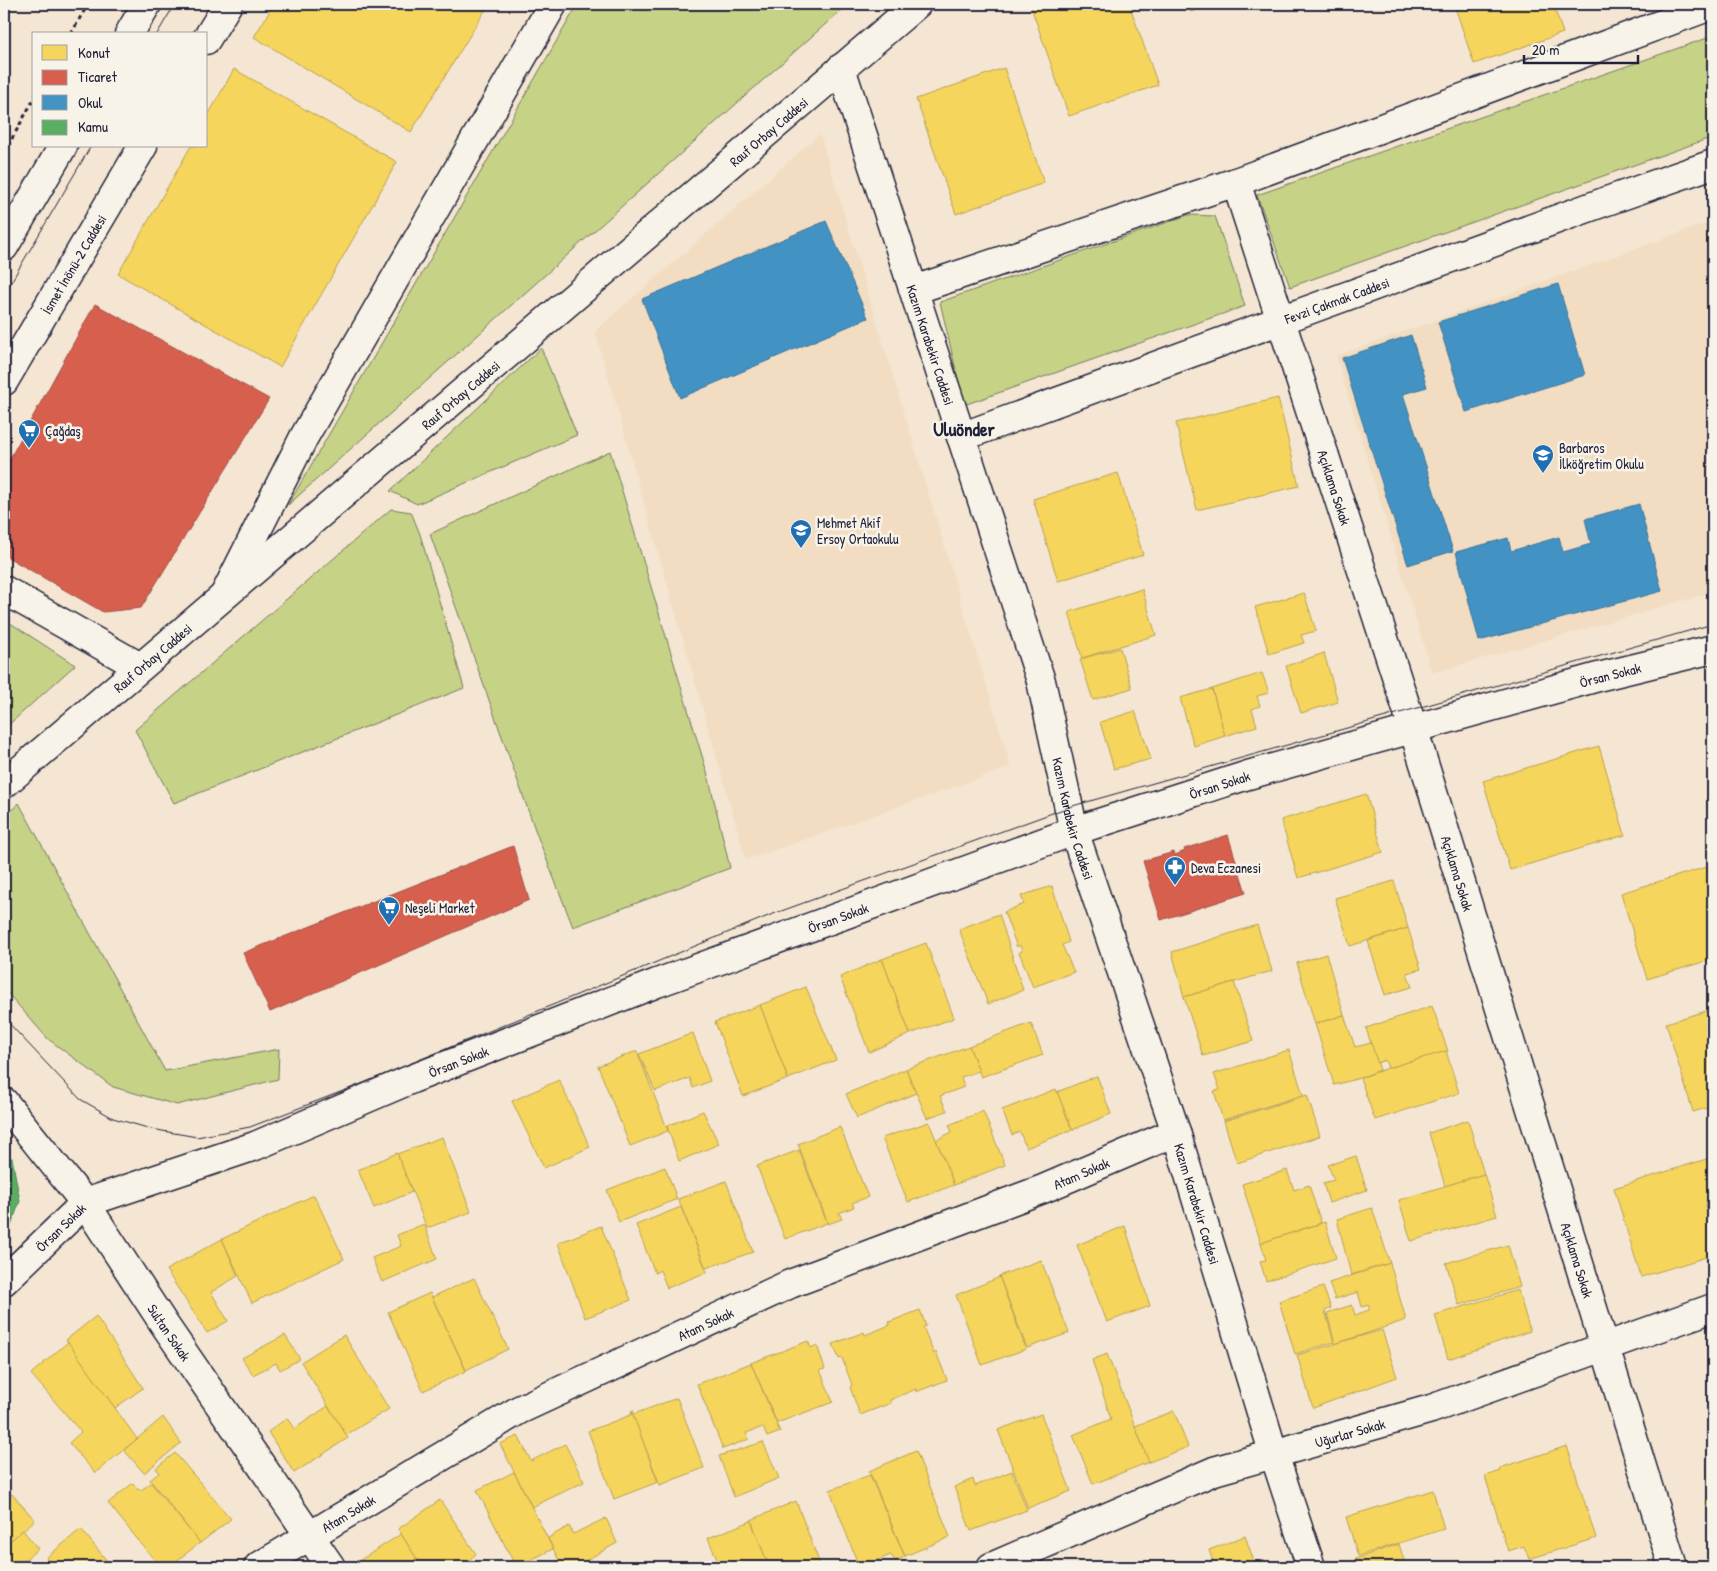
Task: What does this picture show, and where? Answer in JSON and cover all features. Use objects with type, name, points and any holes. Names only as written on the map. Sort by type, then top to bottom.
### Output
[{"type":"street","points":[[131,32],[147,4]]},
{"type":"street","points":[[208,37],[228,4]]},
{"type":"street","points":[[225,594],[304,437],[552,4]]},
{"type":"street","name":"Rauf Orbay Caddesi","points":[[4,784],[917,4]]},
{"type":"street","points":[[914,290],[1236,182],[1713,5]]},
{"type":"street","name":"Kazım Karabekir Caddesi","points":[[841,68],[1041,682],[1074,831],[1176,1132],[1274,1454],[1311,1567]]},
{"type":"street","points":[[4,247],[62,148]]},
{"type":"street","name":"İsmet İnönü-2 Caddesi","points":[[4,381],[142,148]]},
{"type":"street","name":"Fevzi Çakmak Caddesi","points":[[961,436],[1713,164]]},
{"type":"street","name":"Açıklama Sokak","points":[[1236,182],[1412,728],[1673,1567]]},
{"type":"street","points":[[4,590],[140,667]]},
{"type":"street","name":"Örsan Sokak","points":[[4,1281],[85,1203],[255,1146],[412,1079],[657,983],[1074,831],[1248,774],[1598,678],[1713,649]]},
{"type":"street","name":"Sultan Sokak","points":[[4,1102],[85,1203],[169,1332],[330,1567]]},
{"type":"street","name":"Atam Sokak","points":[[258,1567],[528,1406],[790,1284],[1043,1189],[1176,1132]]},
{"type":"street","name":"Uğurlar Sokak","points":[[991,1567],[1214,1471],[1431,1409],[1713,1308]]},
{"type":"path","points":[[72,32],[88,4]]},
{"type":"path","points":[[4,153],[32,103]]},
{"type":"shaded area","name":"Mehmet Akif Ersoy Ortaokulu","points":[[820,134],[1011,767],[746,860],[595,331]]},
{"type":"shaded area","name":"Barbaros İlköğretim Okulu","points":[[1713,221],[1713,592],[1432,673],[1336,356]]},
{"type":"green space","points":[[578,4],[848,4],[288,505]]},
{"type":"green space","points":[[1713,36],[1713,137],[1290,287],[1257,195]]},
{"type":"green space","points":[[1188,215],[1215,216],[1245,306],[964,405],[940,302]]},
{"type":"green space","points":[[541,348],[577,435],[417,504],[390,491]]},
{"type":"green space","points":[[610,451],[709,779],[730,868],[573,927],[537,835],[430,534]]},
{"type":"green space","points":[[391,509],[411,512],[420,534],[464,688],[174,803],[135,730]]},
{"type":"green space","points":[[4,619],[75,665],[4,729]]},
{"type":"green space","points":[[19,803],[165,1071],[279,1049],[278,1079],[177,1105],[113,1087],[48,1039],[4,989],[4,817]]},
{"type":"building: Konut","points":[[274,4],[489,4],[411,132],[254,37]]},
{"type":"building: Konut","points":[[1030,4],[1129,4],[1158,85],[1069,116]]},
{"type":"building: Konut","points":[[1188,4],[1215,4],[1191,12]]},
{"type":"building: Konut","points":[[1454,4],[1553,4],[1563,33],[1474,64]]},
{"type":"building: Konut","points":[[1004,68],[1044,183],[956,214],[916,99]]},
{"type":"building: Konut","points":[[234,69],[397,162],[280,367],[118,274],[190,148],[208,148],[208,115]]},
{"type":"building: Konut","points":[[1278,398],[1299,486],[1197,510],[1176,423]]},
{"type":"building: Konut","points":[[1118,473],[1143,555],[1058,581],[1033,499]]},
{"type":"building: Konut","points":[[1142,589],[1156,635],[1082,658],[1069,612]]},
{"type":"building: Konut","points":[[1304,593],[1316,631],[1301,635],[1304,643],[1269,654],[1255,607]]},
{"type":"building: Konut","points":[[1120,648],[1132,688],[1093,700],[1080,659]]},
{"type":"building: Konut","points":[[1324,653],[1338,702],[1301,713],[1286,666]]},
{"type":"building: Konut","points":[[1262,673],[1269,693],[1257,696],[1260,706],[1252,709],[1257,726],[1225,736],[1212,689]]},
{"type":"building: Konut","points":[[1212,689],[1225,736],[1194,746],[1180,698]]},
{"type":"building: Konut","points":[[1135,711],[1151,759],[1114,769],[1100,722]]},
{"type":"building: Konut","points":[[1599,746],[1625,835],[1510,870],[1483,781]]},
{"type":"building: Konut","points":[[1366,794],[1383,852],[1298,878],[1281,820]]},
{"type":"building: Konut","points":[[1713,865],[1713,959],[1647,979],[1621,893]]},
{"type":"building: Konut","points":[[1394,881],[1408,928],[1350,946],[1335,898]]},
{"type":"building: Konut","points":[[1052,886],[1069,942],[1062,945],[1074,972],[1033,987],[1019,952],[1022,951],[1020,945],[1017,947],[1004,912],[1024,904],[1021,896]]},
{"type":"building: Konut","points":[[999,914],[1023,990],[988,1004],[959,929]]},
{"type":"building: Konut","points":[[1257,925],[1272,971],[1184,997],[1172,952]]},
{"type":"building: Konut","points":[[1408,928],[1421,969],[1407,973],[1412,987],[1385,995],[1368,941]]},
{"type":"building: Konut","points":[[926,943],[954,1018],[910,1034],[882,959]]},
{"type":"building: Konut","points":[[1326,954],[1344,1015],[1315,1024],[1297,963]]},
{"type":"building: Konut","points":[[882,959],[910,1034],[869,1052],[840,977]]},
{"type":"building: Konut","points":[[1234,982],[1253,1041],[1203,1056],[1184,997]]},
{"type":"building: Konut","points":[[806,987],[836,1060],[788,1079],[760,1005]]},
{"type":"building: Konut","points":[[760,1005],[788,1079],[743,1096],[715,1022]]},
{"type":"building: Konut","points":[[1432,1006],[1448,1051],[1388,1068],[1385,1060],[1377,1063],[1366,1028]]},
{"type":"building: Konut","points":[[1713,1009],[1713,1106],[1693,1112],[1666,1023]]},
{"type":"building: Konut","points":[[1344,1015],[1355,1047],[1371,1043],[1380,1070],[1334,1085],[1315,1024]]},
{"type":"building: Konut","points":[[1031,1023],[1043,1055],[981,1077],[969,1046]]},
{"type":"building: Konut","points":[[693,1033],[710,1081],[693,1088],[690,1078],[655,1091],[639,1054]]},
{"type":"building: Konut","points":[[969,1046],[979,1071],[961,1077],[964,1087],[940,1096],[947,1111],[927,1118],[906,1069]]},
{"type":"building: Konut","points":[[1289,1050],[1303,1095],[1223,1120],[1214,1091],[1220,1090],[1214,1074]]},
{"type":"building: Konut","points":[[637,1051],[668,1131],[630,1146],[598,1066]]},
{"type":"building: Konut","points":[[1446,1051],[1459,1093],[1375,1120],[1360,1078]]},
{"type":"building: Konut","points":[[906,1069],[916,1093],[857,1118],[846,1094]]},
{"type":"building: Konut","points":[[1097,1076],[1111,1114],[1072,1130],[1057,1092]]},
{"type":"building: Konut","points":[[559,1080],[590,1147],[544,1168],[512,1101]]},
{"type":"building: Konut","points":[[1056,1089],[1072,1130],[1026,1148],[1020,1132],[1012,1135],[1002,1110]]},
{"type":"building: Konut","points":[[1307,1095],[1320,1136],[1237,1163],[1224,1121]]},
{"type":"building: Konut","points":[[703,1111],[719,1144],[679,1161],[667,1126]]},
{"type":"building: Konut","points":[[983,1111],[1005,1165],[954,1185],[936,1140],[952,1132],[949,1125]]},
{"type":"building: Konut","points":[[1468,1120],[1484,1174],[1445,1186],[1429,1133]]},
{"type":"building: Konut","points":[[929,1122],[954,1185],[908,1202],[882,1138]]},
{"type":"building: Konut","points":[[840,1127],[868,1197],[852,1203],[854,1207],[839,1213],[842,1219],[828,1224],[798,1144]]},
{"type":"building: Konut","points":[[442,1137],[471,1212],[427,1228],[397,1154]]},
{"type":"building: Konut","points":[[799,1150],[827,1223],[785,1239],[757,1166]]},
{"type":"building: Konut","points":[[397,1153],[412,1192],[374,1208],[358,1170]]},
{"type":"building: Konut","points":[[1356,1156],[1367,1190],[1329,1203],[1323,1183],[1334,1180],[1328,1165]]},
{"type":"building: Konut","points":[[1713,1157],[1713,1255],[1641,1277],[1614,1188]]},
{"type":"building: Konut","points":[[665,1167],[677,1199],[619,1222],[607,1190]]},
{"type":"building: Konut","points":[[1287,1170],[1294,1190],[1309,1185],[1321,1223],[1261,1243],[1242,1184]]},
{"type":"building: Konut","points":[[1484,1174],[1497,1216],[1411,1241],[1399,1200]]},
{"type":"building: Konut","points":[[726,1181],[753,1252],[706,1268],[678,1199]]},
{"type":"building: Konut","points":[[314,1195],[344,1259],[252,1303],[222,1239]]},
{"type":"building: Konut","points":[[681,1207],[707,1272],[667,1288],[660,1270],[655,1273],[636,1225]]},
{"type":"building: Konut","points":[[1372,1208],[1390,1263],[1351,1275],[1337,1219]]},
{"type":"building: Konut","points":[[1325,1222],[1336,1258],[1266,1281],[1260,1261],[1266,1260],[1261,1243]]},
{"type":"building: Konut","points":[[424,1224],[437,1259],[382,1282],[372,1258],[401,1246],[397,1235]]},
{"type":"building: Konut","points":[[601,1226],[631,1300],[585,1318],[558,1243]]},
{"type":"building: Konut","points":[[1125,1226],[1150,1306],[1107,1322],[1077,1245]]},
{"type":"building: Konut","points":[[222,1239],[238,1276],[211,1292],[228,1321],[207,1333],[166,1270]]},
{"type":"building: Konut","points":[[1508,1245],[1520,1287],[1459,1305],[1446,1263]]},
{"type":"building: Konut","points":[[1041,1260],[1069,1333],[1027,1348],[999,1276]]},
{"type":"building: Konut","points":[[1390,1263],[1406,1320],[1335,1344],[1327,1313],[1352,1305],[1355,1315],[1369,1310],[1369,1305],[1362,1307],[1358,1292],[1335,1299],[1329,1283]]},
{"type":"building: Konut","points":[[999,1276],[1026,1349],[982,1365],[956,1295]]},
{"type":"building: Konut","points":[[474,1278],[508,1349],[466,1370],[432,1297]]},
{"type":"building: Konut","points":[[1323,1287],[1331,1308],[1325,1311],[1334,1342],[1295,1354],[1279,1301]]},
{"type":"building: Konut","points":[[1518,1290],[1530,1331],[1448,1359],[1435,1315]]},
{"type":"building: Konut","points":[[430,1293],[466,1371],[423,1391],[388,1312]]},
{"type":"building: Konut","points":[[920,1310],[926,1326],[923,1327],[934,1354],[936,1352],[947,1380],[916,1392],[916,1389],[890,1400],[891,1403],[860,1415],[842,1358],[839,1359],[833,1344],[864,1332],[865,1335],[890,1325],[889,1322]]},
{"type":"building: Konut","points":[[96,1316],[143,1388],[115,1408],[66,1340]]},
{"type":"building: Konut","points":[[1382,1330],[1397,1377],[1313,1408],[1297,1355]]},
{"type":"building: Konut","points":[[285,1335],[300,1359],[280,1370],[276,1363],[253,1375],[242,1358]]},
{"type":"building: Konut","points":[[344,1335],[389,1409],[346,1435],[301,1362]]},
{"type":"building: Konut","points":[[808,1341],[811,1348],[817,1345],[825,1369],[820,1370],[833,1402],[777,1423],[751,1363]]},
{"type":"building: Konut","points":[[68,1342],[137,1439],[95,1473],[69,1443],[81,1432],[31,1374]]},
{"type":"building: Konut","points":[[1107,1354],[1149,1462],[1093,1484],[1073,1435],[1111,1419],[1092,1360]]},
{"type":"building: Konut","points":[[751,1363],[780,1432],[767,1437],[763,1427],[746,1433],[749,1439],[723,1449],[697,1384]]},
{"type":"building: Konut","points":[[677,1398],[704,1468],[660,1485],[631,1411],[633,1410],[634,1414]]},
{"type":"building: Konut","points":[[328,1406],[348,1438],[294,1473],[268,1432],[287,1418],[294,1429]]},
{"type":"building: Konut","points":[[1174,1411],[1188,1447],[1149,1462],[1135,1426]]},
{"type":"building: Konut","points":[[632,1412],[658,1482],[614,1499],[588,1431],[631,1415]]},
{"type":"building: Konut","points":[[1041,1414],[1071,1491],[1028,1508],[998,1430]]},
{"type":"building: Konut","points":[[163,1417],[181,1443],[144,1473],[124,1450]]},
{"type":"building: Konut","points":[[518,1436],[531,1461],[565,1444],[584,1482],[532,1507],[500,1444]]},
{"type":"building: Konut","points":[[763,1442],[779,1478],[734,1497],[719,1456]]},
{"type":"building: Konut","points":[[1567,1446],[1596,1538],[1529,1559],[1524,1546],[1508,1551],[1485,1476],[1500,1471],[1500,1468]]},
{"type":"building: Konut","points":[[916,1451],[950,1537],[905,1556],[869,1471]]},
{"type":"building: Konut","points":[[175,1453],[231,1519],[200,1543],[150,1480],[159,1473],[156,1468]]},
{"type":"building: Konut","points":[[1012,1471],[1027,1510],[971,1531],[954,1487],[973,1479],[975,1486]]},
{"type":"building: Konut","points":[[514,1472],[553,1549],[516,1567],[477,1490]]},
{"type":"building: Konut","points":[[870,1475],[905,1557],[895,1561],[891,1555],[859,1567],[830,1490]]},
{"type":"building: Konut","points":[[133,1483],[138,1490],[141,1490],[151,1483],[200,1543],[168,1567],[160,1567],[108,1503]]},
{"type":"building: Konut","points":[[1433,1490],[1444,1529],[1358,1556],[1346,1517]]},
{"type":"building: Konut","points":[[12,1494],[35,1520],[4,1546],[4,1501]]},
{"type":"building: Konut","points":[[1713,1499],[1713,1523],[1706,1501]]},
{"type":"building: Konut","points":[[440,1500],[476,1554],[461,1567],[436,1567],[432,1561],[422,1567],[398,1529]]},
{"type":"building: Konut","points":[[796,1501],[821,1567],[769,1567],[751,1520]]},
{"type":"building: Konut","points":[[606,1518],[617,1543],[574,1567],[562,1567],[548,1538],[569,1526],[573,1534]]},
{"type":"building: Konut","points":[[751,1521],[769,1567],[720,1567],[708,1538]]},
{"type":"building: Konut","points":[[81,1529],[112,1567],[53,1567],[46,1558]]},
{"type":"building: Konut","points":[[23,1530],[38,1549],[16,1567],[4,1567],[4,1546]]},
{"type":"building: Konut","points":[[401,1534],[422,1567],[351,1566]]},
{"type":"building: Konut","points":[[1245,1536],[1256,1567],[1215,1567],[1209,1550]]},
{"type":"building: Konut","points":[[1399,1544],[1406,1567],[1358,1567],[1355,1559]]},
{"type":"building: Ticaret","points":[[95,304],[269,399],[141,608],[103,612],[4,555],[4,469]]},
{"type":"building: Ticaret","points":[[1228,835],[1246,893],[1161,920],[1143,861],[1174,852],[1175,855],[1185,851],[1184,849]]},
{"type":"building: Ticaret","name":"Neşeli Market","points":[[513,846],[529,900],[270,1012],[243,953]]},
{"type":"building: Okul","points":[[826,221],[868,318],[680,398],[642,299]]},
{"type":"building: Okul","points":[[1558,284],[1585,375],[1466,412],[1438,322]]},
{"type":"building: Okul","points":[[1411,335],[1427,387],[1403,394],[1453,551],[1408,565],[1342,358]]},
{"type":"building: Okul","points":[[1639,504],[1662,591],[1479,641],[1456,552],[1508,538],[1511,551],[1559,537],[1563,552],[1591,544],[1585,519]]},
{"type":"building: Kamu","points":[[4,1158],[12,1158],[20,1201],[4,1245]]},
{"type":"tram line","points":[[158,32],[175,4]]},
{"type":"tram line","points":[[4,294],[90,148]]},
{"type":"tram line","points":[[4,1018],[80,1099],[113,1118],[151,1129],[197,1137],[250,1127],[356,1086],[773,914],[1069,807],[1713,624]]},
{"type":"place","name":"Çağdaş","points":[[29,449]]},
{"type":"place","name":"Barbaros İlköğretim Okulu","points":[[1543,474]]},
{"type":"place","name":"Mehmet Akif Ersoy Ortaokulu","points":[[801,549]]},
{"type":"place","name":"Deva Eczanesi","points":[[1175,886]]},
{"type":"place","name":"Neşeli Market","points":[[389,926]]},
{"type":"district","name":"Uluönder","points":[[964,429]]}]
